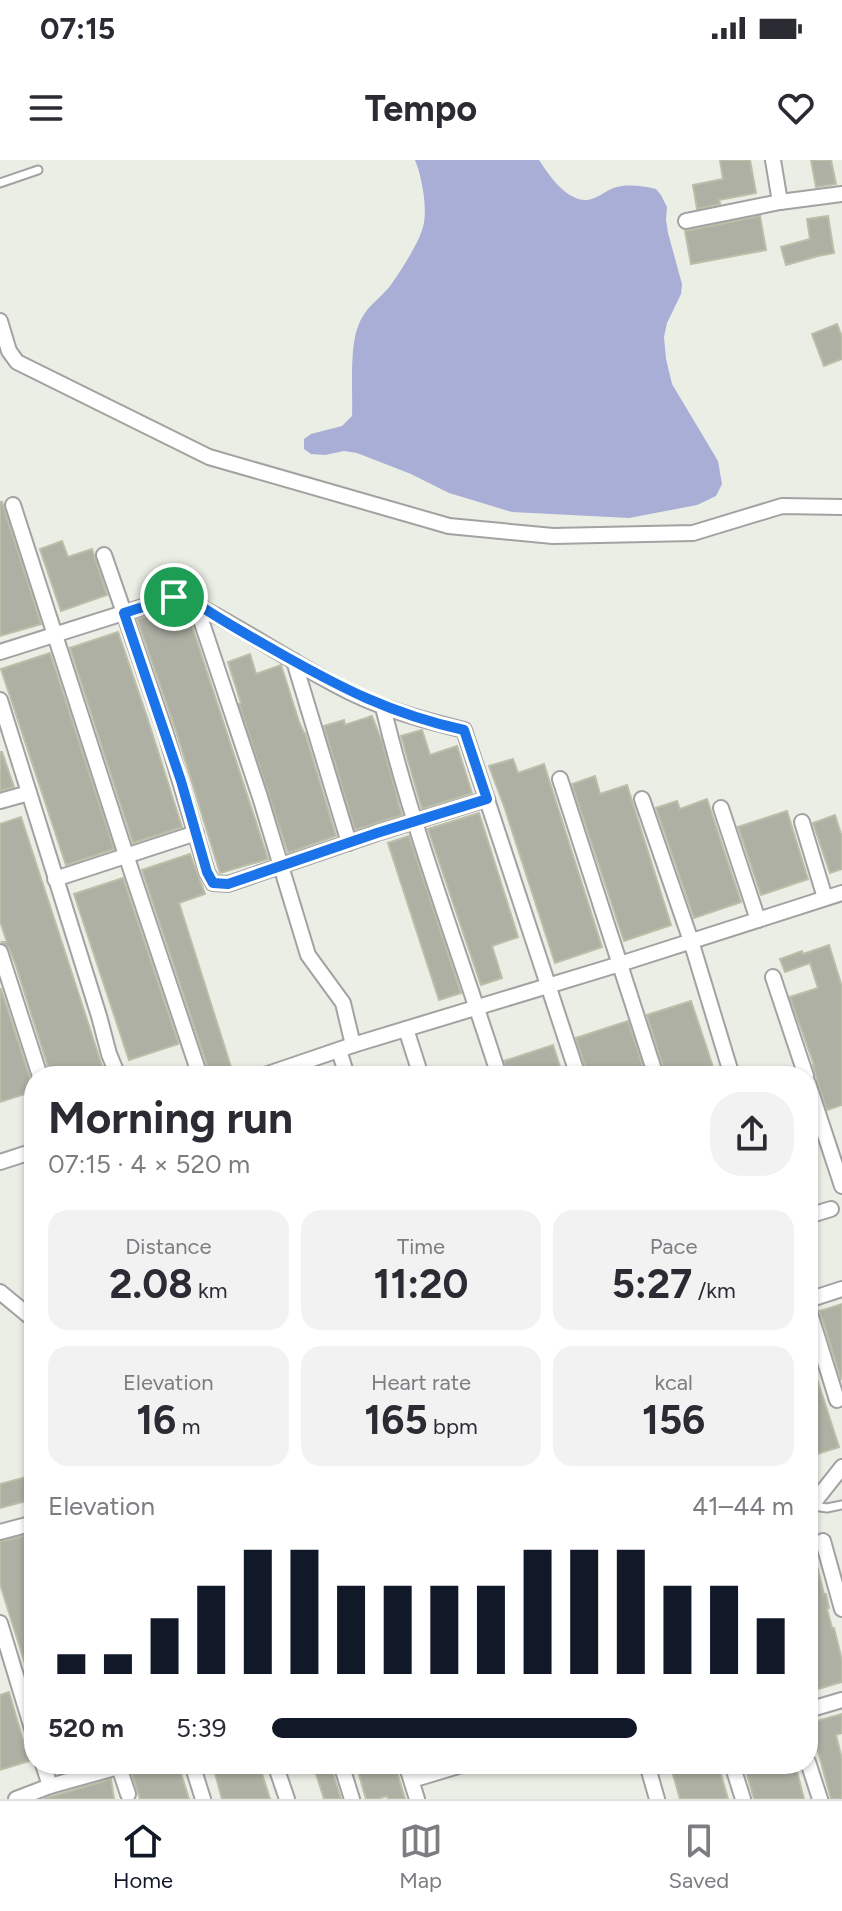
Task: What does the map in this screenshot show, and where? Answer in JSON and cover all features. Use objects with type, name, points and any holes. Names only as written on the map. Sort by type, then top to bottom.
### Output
[{"type":"street","points":[[773,160],[780,202]]},
{"type":"street","points":[[686,221],[780,202],[842,194]]},
{"type":"street","points":[[0,321],[9,351],[17,362],[209,457],[449,526],[553,536],[693,533],[782,506],[842,507]]},
{"type":"street","points":[[13,505],[197,1066]]},
{"type":"street","points":[[104,555],[213,883],[228,884],[487,799]]},
{"type":"street","points":[[0,652],[174,597],[202,607],[337,686],[383,707],[464,730],[575,1066]]},
{"type":"street","points":[[202,607],[202,623],[308,955],[343,1003],[347,1066]]},
{"type":"street","points":[[294,661],[349,843]]},
{"type":"street","points":[[0,700],[115,1066]]},
{"type":"street","points":[[383,707],[394,755],[496,1066]]},
{"type":"street","points":[[560,779],[653,1066]]},
{"type":"street","points":[[0,801],[29,793]]},
{"type":"street","points":[[642,799],[691,941],[729,1066]]},
{"type":"street","points":[[721,808],[758,920]]},
{"type":"street","points":[[802,822],[825,898]]},
{"type":"street","points":[[55,879],[196,833]]},
{"type":"street","points":[[294,1066],[346,1047],[842,893]]},
{"type":"street","points":[[0,952],[37,1066]]},
{"type":"street","points":[[773,977],[803,1066]]},
{"type":"street","points":[[406,1029],[418,1066]]},
{"type":"street","points":[[818,1113],[842,1186]]},
{"type":"street","points":[[0,1162],[24,1154]]},
{"type":"street","points":[[818,1213],[831,1209]]},
{"type":"street","points":[[818,1297],[842,1289]]},
{"type":"street","points":[[0,1292],[24,1312]]},
{"type":"street","points":[[818,1339],[837,1400]]},
{"type":"street","points":[[818,1498],[842,1467]]},
{"type":"street","points":[[0,1532],[24,1526]]},
{"type":"street","points":[[823,1541],[842,1609]]},
{"type":"street","points":[[0,1623],[24,1702]]},
{"type":"street","points":[[818,1707],[842,1700]]},
{"type":"street","points":[[46,1774],[50,1786]]},
{"type":"street","points":[[16,1799],[91,1774]]},
{"type":"street","points":[[124,1774],[128,1794]]},
{"type":"street","points":[[195,1774],[203,1799]]},
{"type":"street","points":[[278,1774],[287,1799]]},
{"type":"street","points":[[344,1774],[352,1799]]},
{"type":"street","points":[[410,1774],[417,1799]]},
{"type":"street","points":[[412,1780],[432,1774]]},
{"type":"street","points":[[650,1774],[657,1799]]},
{"type":"street","points":[[735,1774],[743,1799]]},
{"type":"street","points":[[812,1774],[820,1799]]},
{"type":"lane","points":[[0,183],[38,170]]},
{"type":"lane","points":[[818,1508],[842,1505]]},
{"type":"water","points":[[415,160],[539,160],[565,192],[587,200],[622,186],[656,189],[667,207],[668,233],[682,284],[664,337],[666,359],[672,384],[718,461],[722,484],[716,496],[697,505],[629,518],[512,512],[449,493],[357,453],[311,454],[304,449],[304,439],[311,434],[342,426],[352,416],[353,356],[359,324],[399,273],[423,227],[424,193]]},
{"type":"building","points":[[720,160],[750,160],[756,193],[719,200],[720,204],[697,209],[693,185],[723,179]]},
{"type":"building","points":[[811,160],[831,160],[836,184],[816,187]]},
{"type":"building","points":[[760,216],[766,250],[691,264],[685,231]]},
{"type":"building","points":[[828,216],[834,253],[786,265],[781,247],[810,239],[807,219]]},
{"type":"building","points":[[837,324],[842,337],[842,359],[824,366],[812,334]]},
{"type":"building","points":[[0,502],[41,624],[0,636]]},
{"type":"building","points":[[62,541],[68,557],[92,549],[107,595],[61,611],[40,549]]},
{"type":"building","points":[[159,612],[164,625],[191,615],[268,859],[220,873],[137,619]]},
{"type":"building","points":[[118,632],[182,827],[133,843],[70,648]]},
{"type":"building","points":[[50,653],[114,849],[66,865],[1,669]]},
{"type":"building","points":[[250,654],[256,674],[281,665],[336,836],[288,853],[228,662]]},
{"type":"building","points":[[372,716],[402,815],[355,830],[324,726],[344,720],[345,725]]},
{"type":"building","points":[[422,730],[430,755],[457,746],[472,793],[422,809],[401,736]]},
{"type":"building","points":[[0,752],[14,787],[0,791]]},
{"type":"building","points":[[513,759],[518,773],[544,764],[602,947],[555,963],[489,766]]},
{"type":"building","points":[[595,776],[600,794],[627,785],[671,925],[624,941],[572,784]]},
{"type":"building","points":[[707,799],[741,902],[694,918],[656,808],[677,801],[680,809]]},
{"type":"building","points":[[787,811],[808,879],[761,895],[738,827]]},
{"type":"building","points":[[479,813],[518,937],[492,946],[502,978],[481,985],[428,829]]},
{"type":"building","points":[[835,815],[842,837],[842,869],[830,873],[813,823]]},
{"type":"building","points":[[21,817],[102,1066],[48,1066],[16,966],[9,948],[2,942],[7,942],[0,921],[0,824]]},
{"type":"building","points":[[409,836],[461,993],[439,1000],[388,843]]},
{"type":"building","points":[[190,854],[205,894],[179,903],[231,1066],[207,1066],[142,870]]},
{"type":"building","points":[[123,878],[178,1042],[129,1060],[74,894]]},
{"type":"building","points":[[829,945],[842,987],[842,1105],[827,1110],[818,1082],[818,1066],[813,1066],[790,997],[818,988],[810,963],[785,972],[780,959],[802,951],[803,954]]},
{"type":"building","points":[[1,989],[26,1066],[24,1094],[0,1102]]},
{"type":"building","points":[[691,1001],[713,1066],[663,1066],[647,1015]]},
{"type":"building","points":[[628,1021],[643,1066],[585,1066],[576,1038]]},
{"type":"building","points":[[553,1045],[560,1066],[506,1066],[504,1061]]},
{"type":"building","points":[[842,1304],[842,1378],[841,1379],[820,1311]]},
{"type":"building","points":[[818,1382],[839,1447],[818,1454]]},
{"type":"building","points":[[24,1478],[24,1502],[0,1508],[0,1484]]},
{"type":"building","points":[[24,1536],[24,1660],[0,1584],[0,1542]]},
{"type":"building","points":[[818,1570],[842,1660],[842,1682],[818,1689]]},
{"type":"building","points":[[9,1692],[24,1744],[24,1763],[0,1770],[0,1695]]},
{"type":"building","points":[[842,1714],[842,1733],[836,1735],[842,1759],[842,1799],[831,1799],[818,1751],[818,1721]]},
{"type":"building","points":[[132,1774],[181,1774],[189,1799],[140,1799]]},
{"type":"building","points":[[215,1774],[262,1774],[270,1799],[222,1799]]},
{"type":"building","points":[[316,1774],[333,1774],[341,1799],[324,1799]]},
{"type":"building","points":[[359,1774],[398,1774],[405,1799],[388,1799],[387,1796],[366,1799]]},
{"type":"building","points":[[673,1774],[721,1774],[728,1799],[680,1799]]},
{"type":"building","points":[[747,1774],[798,1774],[804,1799],[754,1799]]},
{"type":"building","points":[[111,1779],[114,1799],[44,1799],[53,1796]]},
{"type":"route","points":[[174,597],[202,607],[337,686],[383,707],[464,730],[487,799],[228,884],[213,883],[124,613],[174,597]]}]
